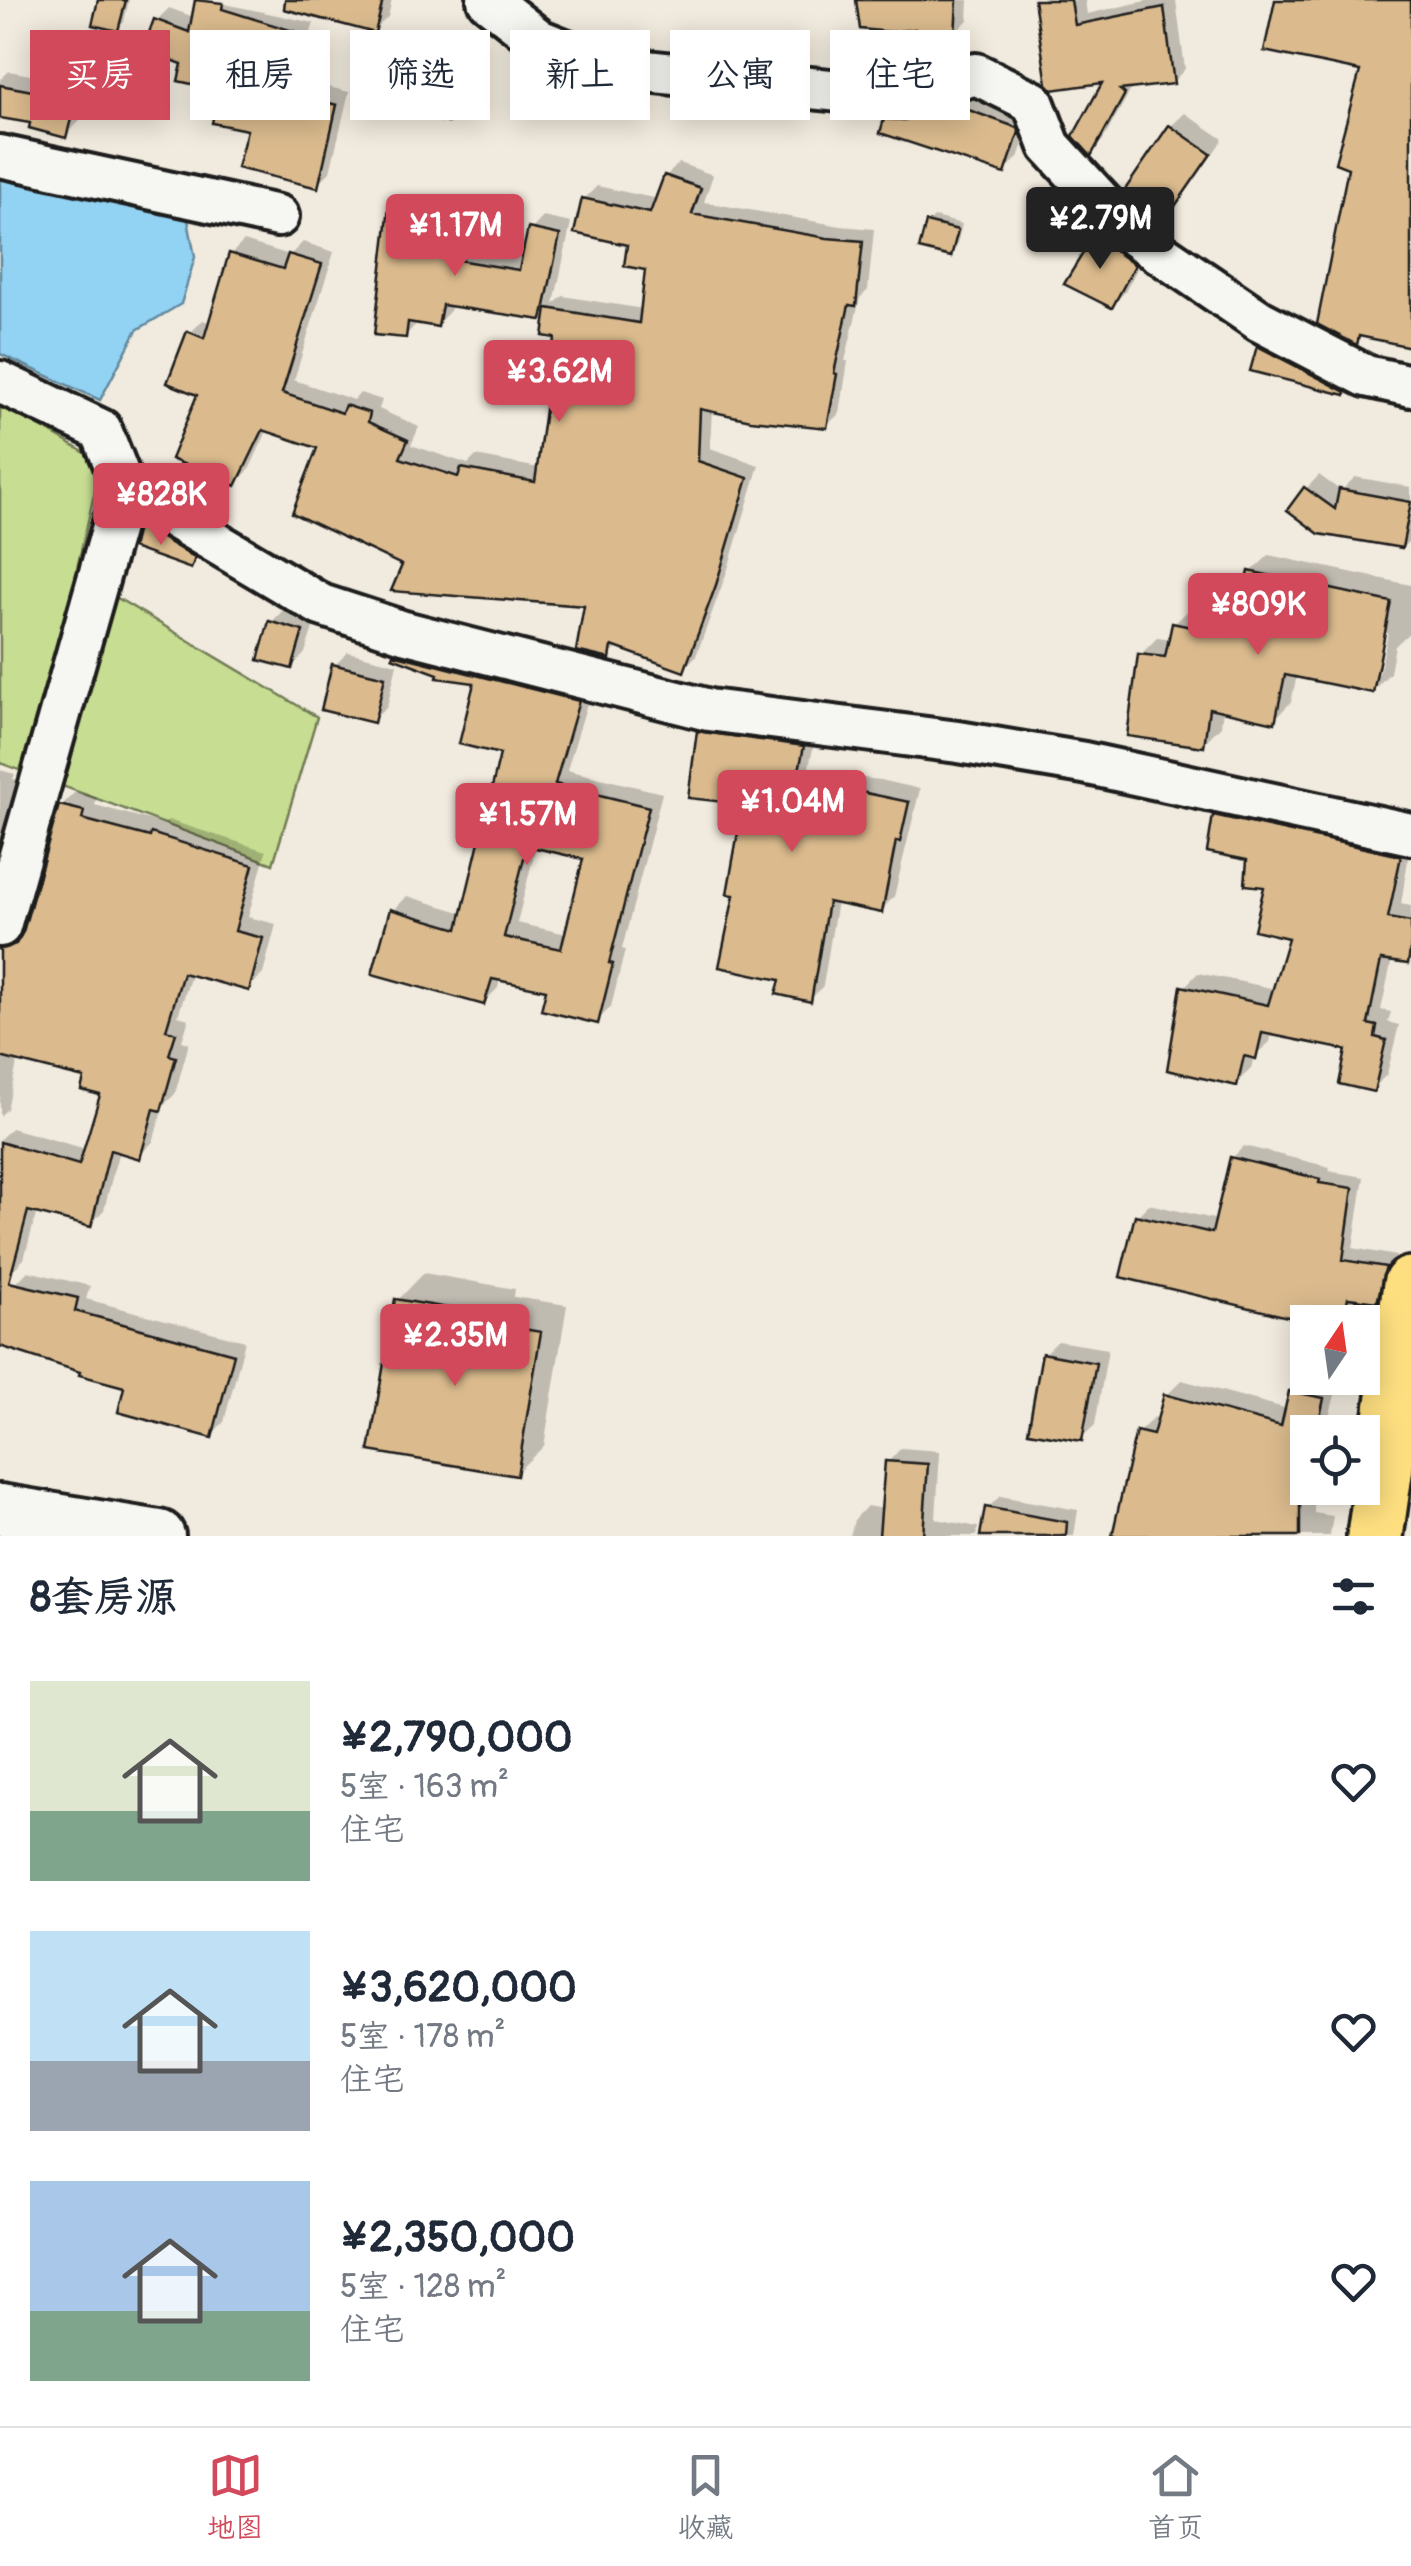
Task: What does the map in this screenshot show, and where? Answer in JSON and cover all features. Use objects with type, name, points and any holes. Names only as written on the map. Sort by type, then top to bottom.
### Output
[{"type":"main road","points":[[1375,1536],[1411,1285]]},
{"type":"street","points":[[488,0],[539,40],[606,66],[898,97],[976,74],[1033,102],[1050,146],[1129,232],[1260,322],[1366,376],[1411,386]]},
{"type":"street","points":[[0,156],[278,216]]},
{"type":"street","points":[[0,382],[101,430],[124,488],[0,926]]},
{"type":"street","points":[[124,488],[321,606],[404,632],[710,710],[958,742],[1084,763],[1411,834]]},
{"type":"street","points":[[0,1510],[159,1536]]},
{"type":"green space","points":[[0,403],[92,457],[97,482],[77,568],[109,593],[317,717],[273,864],[0,763]]},
{"type":"water","points":[[0,170],[187,215],[195,257],[181,304],[137,330],[100,400],[0,354]]},
{"type":"building","points":[[98,0],[126,0],[118,30],[92,25]]},
{"type":"building","points":[[195,0],[223,3],[222,9],[290,30],[190,30],[190,84],[178,81],[182,64],[170,59],[170,30],[150,30],[154,19],[189,32]]},
{"type":"building","points":[[285,0],[383,0],[376,30],[284,9]]},
{"type":"building","points":[[856,0],[957,0],[955,30],[860,29]]},
{"type":"building","points":[[1034,0],[1071,0],[1075,25],[1164,7],[1174,84],[1120,90],[1125,94],[1091,156],[1073,136],[1102,83],[1052,90],[1047,84]]},
{"type":"building","points":[[1275,0],[1411,0],[1411,347],[1359,336],[1357,345],[1317,324],[1348,168],[1335,163],[1360,71],[1264,51]]},
{"type":"building","points":[[0,85],[30,91],[30,120],[71,120],[66,138],[29,128],[30,123],[0,118]]},
{"type":"building","points":[[330,103],[337,105],[318,188],[237,168],[247,130],[212,123],[330,120]]},
{"type":"building","points":[[970,110],[1018,128],[1019,132],[1005,174],[880,133],[884,120],[970,120]]},
{"type":"building","points":[[1169,125],[1211,154],[1164,222],[1158,218],[1157,222],[1124,191]]},
{"type":"building","points":[[664,175],[701,188],[692,214],[863,241],[856,306],[849,305],[827,428],[751,420],[700,409],[698,461],[748,478],[716,585],[684,672],[612,646],[610,659],[576,651],[584,606],[391,591],[402,565],[292,513],[317,448],[263,430],[236,486],[171,459],[197,395],[167,383],[187,331],[204,338],[229,253],[283,269],[288,254],[322,264],[282,393],[342,413],[345,405],[370,413],[368,422],[408,440],[400,458],[458,477],[461,468],[535,482],[555,338],[543,336],[547,308],[639,323],[645,270],[624,266],[627,245],[574,233],[582,198],[650,213]]},
{"type":"building","points":[[389,207],[428,214],[421,254],[519,270],[528,228],[560,235],[542,320],[442,305],[438,327],[408,322],[406,338],[374,335]]},
{"type":"building","points":[[926,222],[958,230],[951,257],[919,249]]},
{"type":"building","points":[[1096,232],[1135,265],[1112,308],[1064,284]]},
{"type":"building","points":[[1257,346],[1346,392],[1345,395],[1250,371]]},
{"type":"building","points":[[1304,487],[1335,509],[1339,489],[1411,502],[1402,548],[1319,534],[1287,510]]},
{"type":"building","points":[[138,524],[195,558],[191,569],[132,548]]},
{"type":"building","points":[[1249,571],[1391,602],[1373,693],[1285,675],[1275,723],[1209,708],[1204,747],[1127,736],[1138,654],[1165,657],[1172,623],[1235,636]]},
{"type":"building","points":[[269,621],[303,631],[292,669],[258,660]]},
{"type":"building","points":[[393,654],[579,701],[555,784],[649,807],[609,963],[613,964],[598,1024],[541,1010],[546,990],[492,979],[484,1005],[372,974],[390,909],[458,929],[500,754],[459,744],[474,683],[437,678],[438,674],[392,657]],"holes":[[[527,846],[583,859],[561,949],[504,937]]]},
{"type":"building","points":[[332,664],[385,677],[374,723],[321,710]]},
{"type":"building","points":[[697,731],[804,746],[796,785],[909,802],[900,842],[896,841],[882,913],[828,902],[811,1002],[776,994],[780,980],[719,967],[734,895],[727,894],[743,804],[688,798]]},
{"type":"building","points":[[59,805],[84,811],[82,819],[150,837],[151,833],[253,865],[235,931],[263,938],[249,991],[183,973],[166,1030],[176,1033],[169,1055],[176,1057],[161,1111],[154,1109],[140,1159],[110,1150],[91,1227],[28,1211],[9,1282],[78,1298],[75,1311],[234,1354],[212,1438],[118,1412],[124,1387],[0,1346],[0,1142],[79,1165],[100,1095],[81,1090],[84,1078],[0,1057],[0,949],[16,944],[23,932]]},
{"type":"building","points":[[1213,815],[1401,856],[1388,918],[1411,922],[1411,945],[1408,964],[1381,960],[1368,1024],[1377,1026],[1375,1037],[1386,1040],[1374,1092],[1339,1084],[1346,1050],[1262,1033],[1256,1059],[1244,1056],[1237,1086],[1167,1070],[1181,986],[1268,1005],[1288,938],[1254,930],[1264,887],[1245,885],[1247,860],[1207,852]]},
{"type":"building","points":[[1230,1157],[1320,1179],[1319,1183],[1353,1188],[1343,1260],[1386,1267],[1377,1302],[1348,1298],[1346,1305],[1290,1305],[1290,1317],[1120,1277],[1135,1215],[1212,1233]]},
{"type":"building","points":[[395,1299],[489,1315],[488,1323],[541,1332],[517,1476],[369,1451]]},
{"type":"building","points":[[1042,1353],[1096,1363],[1082,1441],[1028,1432]]},
{"type":"building","points":[[1289,1391],[1290,1395],[1324,1398],[1320,1415],[1290,1415],[1290,1505],[1300,1505],[1300,1536],[1112,1536],[1136,1431],[1153,1435],[1164,1394],[1281,1426]]},
{"type":"building","points":[[885,1461],[928,1464],[923,1536],[879,1536]]},
{"type":"building","points":[[985,1507],[1067,1522],[1066,1536],[980,1536]]}]
